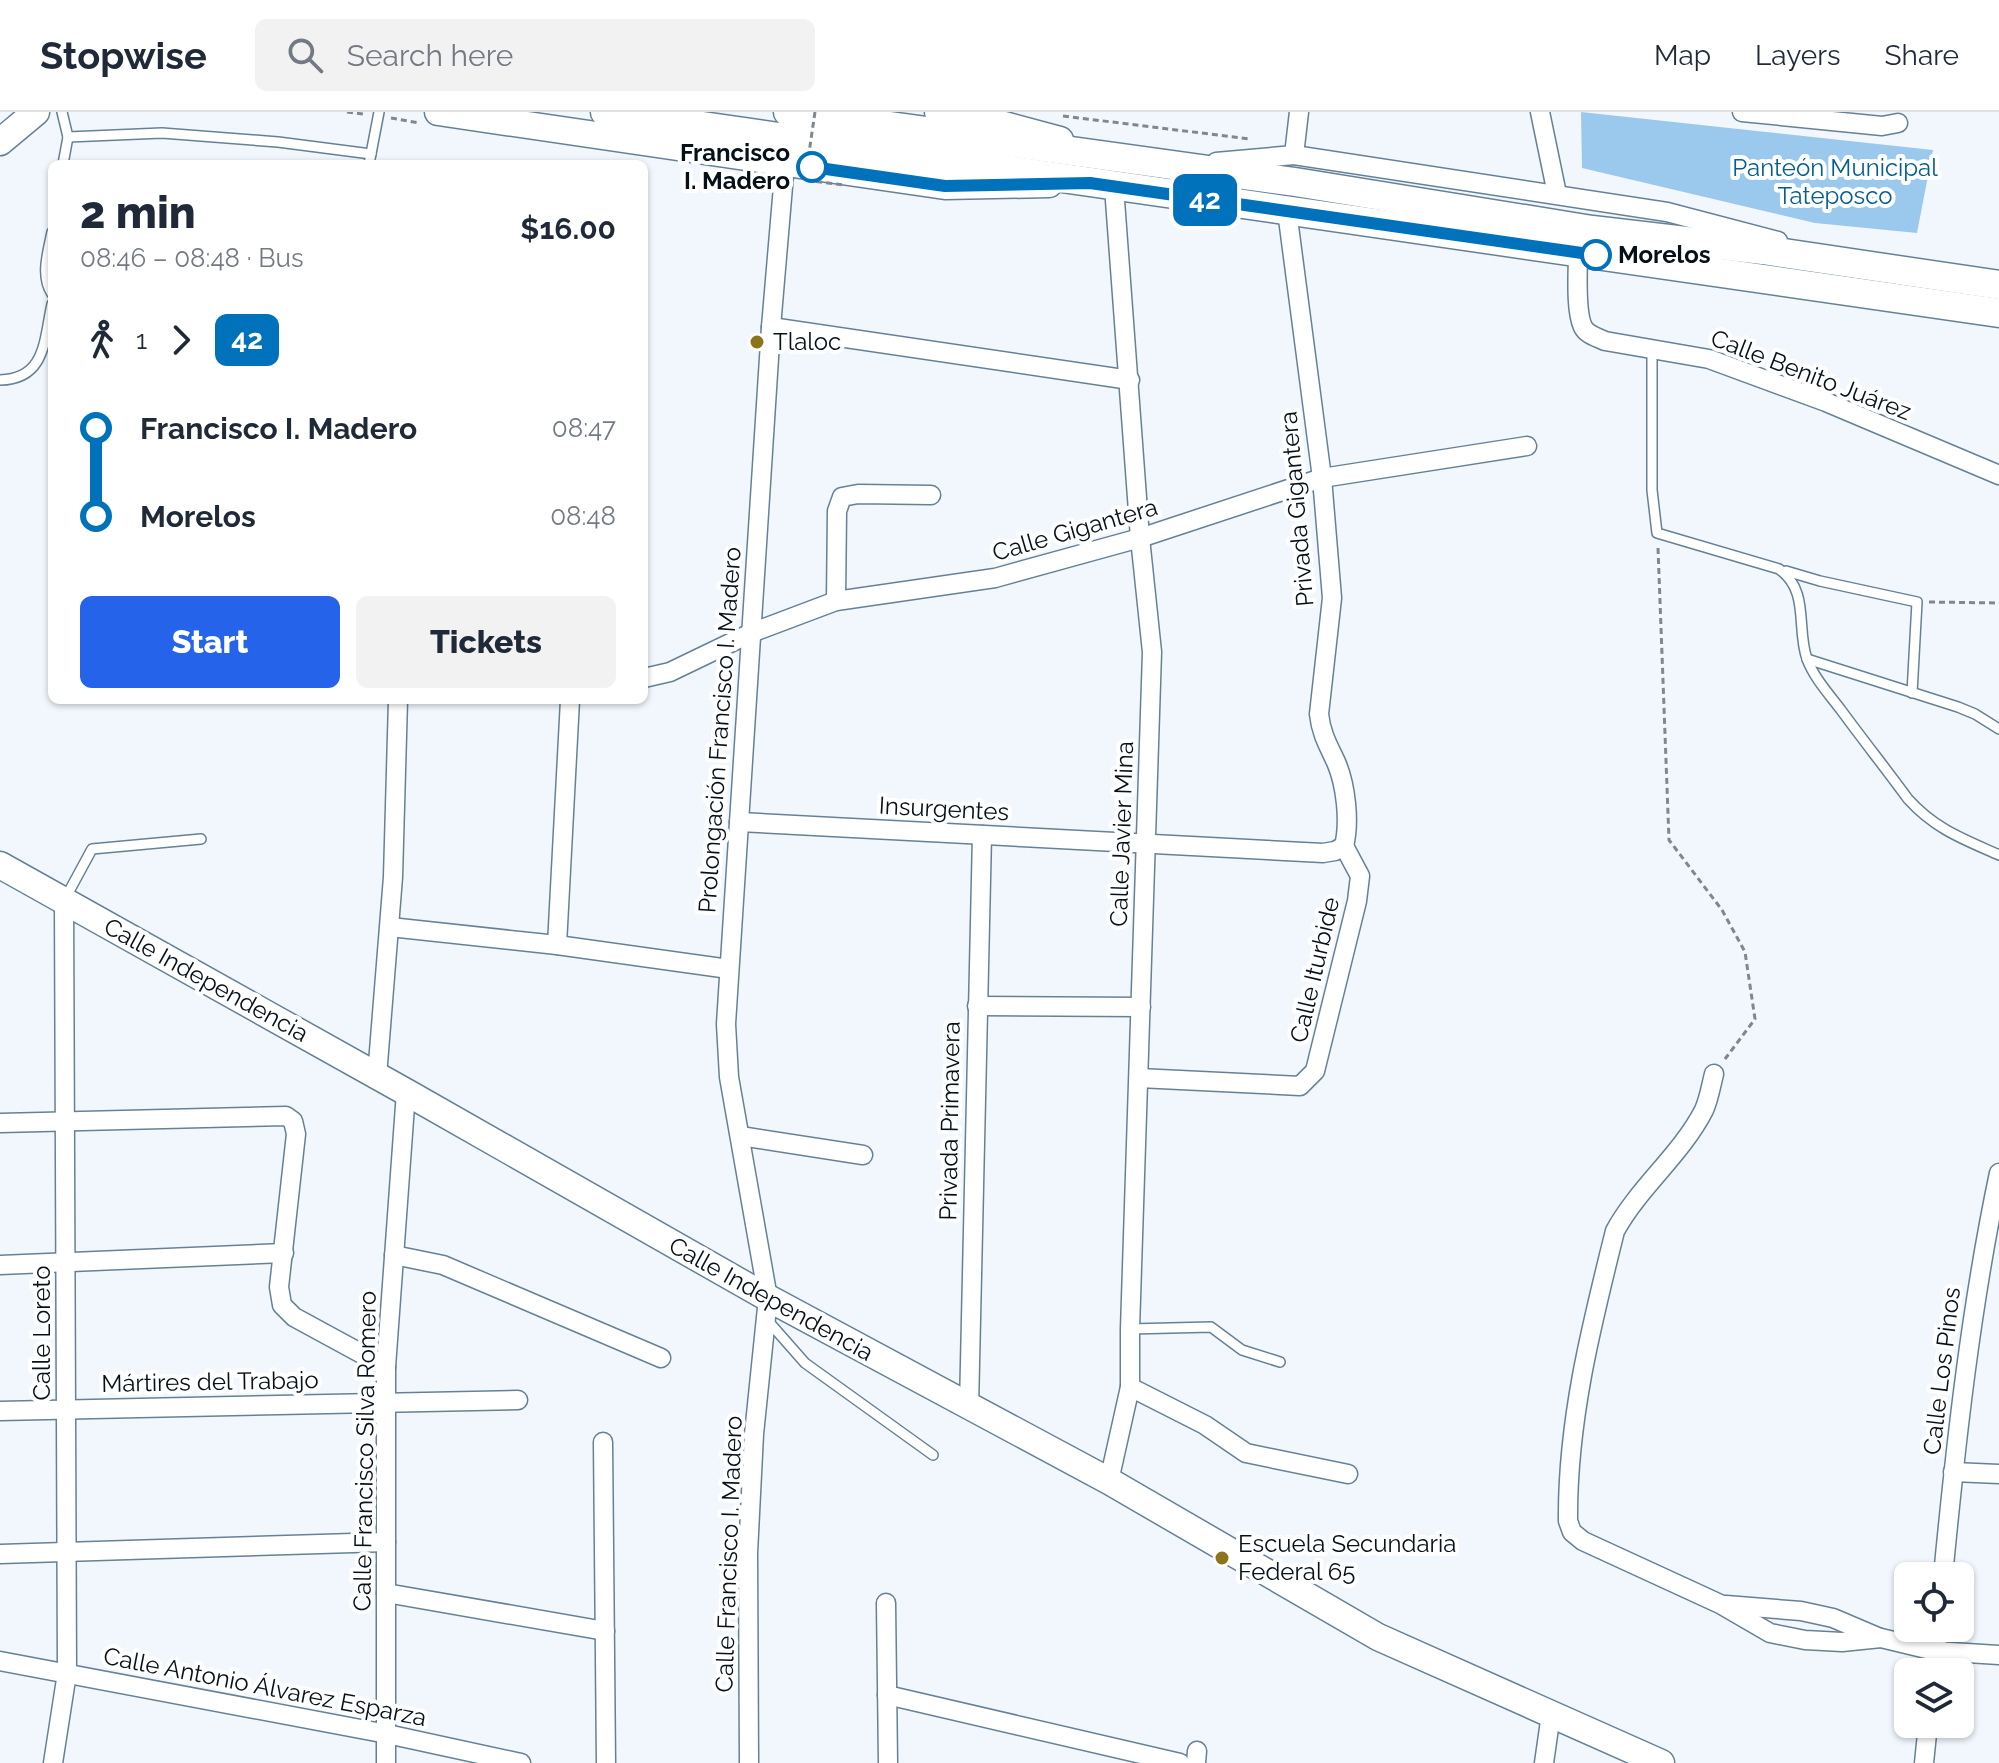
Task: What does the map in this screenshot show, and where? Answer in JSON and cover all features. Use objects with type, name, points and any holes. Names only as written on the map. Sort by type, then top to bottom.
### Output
[{"type":"main road","points":[[605,112],[1999,313]]},
{"type":"main road","points":[[788,112],[1295,182],[1592,230],[1999,285]]},
{"type":"street","points":[[0,141],[20,112]]},
{"type":"street","points":[[0,141],[36,112]]},
{"type":"street","points":[[438,112],[945,186],[1102,185]]},
{"type":"street","points":[[938,112],[982,119],[1158,164],[1294,155],[1667,212],[1858,264]]},
{"type":"street","points":[[1294,155],[1299,112]]},
{"type":"street","points":[[1540,112],[1557,194]]},
{"type":"street","points":[[1742,112],[1882,126],[1898,123]]},
{"type":"street","name":"Prolongación Francisco I. Madero","points":[[767,1309],[729,1077],[726,1024],[771,327],[785,163]]},
{"type":"street","name":"Calle Javier Mina","points":[[1102,185],[1130,380],[1140,538],[1152,652],[1130,1387],[1109,1481]]},
{"type":"street","name":"Privada Gigantera","points":[[1287,211],[1322,478],[1332,598],[1319,714],[1324,740],[1342,782],[1347,836],[1344,846]]},
{"type":"street","name":"Calle Benito Juárez","points":[[1578,252],[1580,316],[1584,329],[1592,335],[1605,341],[1720,363],[1826,402],[1999,475]]},
{"type":"street","points":[[771,327],[1130,380]]},
{"type":"street","name":"Calle Gigantera","points":[[648,677],[670,672],[751,633],[836,601],[995,578],[1140,538],[1322,478],[1527,446]]},
{"type":"street","points":[[836,601],[837,511],[842,497],[858,494],[931,495]]},
{"type":"street","points":[[377,1076],[390,927],[398,704]]},
{"type":"street","points":[[557,945],[570,704]]},
{"type":"street","name":"Insurgentes","points":[[739,822],[1323,853],[1344,846]]},
{"type":"street","name":"Privada Primavera","points":[[969,1407],[982,835]]},
{"type":"street","name":"Calle Iturbide","points":[[1139,1078],[1289,1087],[1300,1086],[1315,1071],[1357,901],[1360,876],[1344,846]]},
{"type":"street","name":"Calle Independencia","points":[[0,865],[406,1092],[767,1309],[969,1407],[1109,1481],[1378,1637],[1661,1763]]},
{"type":"street","name":"Calle Loreto","points":[[53,1763],[67,1673],[64,901]]},
{"type":"street","points":[[390,927],[557,945],[729,969]]},
{"type":"street","points":[[977,1006],[1141,1007]]},
{"type":"street","points":[[1714,1074],[1705,1107],[1689,1134],[1628,1208],[1615,1231],[1574,1414],[1568,1478],[1568,1521],[1572,1532],[1583,1541],[1720,1604],[1770,1633],[1805,1640],[1842,1642],[1881,1638]]},
{"type":"street","name":"Calle Francisco Silva Romero","points":[[386,1763],[386,1367],[406,1092]]},
{"type":"street","points":[[0,1123],[286,1116],[293,1121],[296,1134],[279,1287],[282,1305],[294,1317],[386,1367]]},
{"type":"street","points":[[740,1136],[863,1155]]},
{"type":"street","name":"Calle Los Pinos","points":[[1944,1562],[1979,1267],[1999,1173]]},
{"type":"street","points":[[0,1265],[284,1253]]},
{"type":"street","points":[[394,1255],[443,1265],[661,1358]]},
{"type":"street","points":[[1979,1267],[1999,1268]]},
{"type":"street","name":"Calle Francisco I. Madero","points":[[749,1763],[748,1553],[754,1434],[767,1309]]},
{"type":"street","points":[[1130,1387],[1205,1425],[1246,1453],[1348,1474]]},
{"type":"street","name":"Mártires del Trabajo","points":[[0,1411],[518,1400]]},
{"type":"street","points":[[603,1442],[606,1763]]},
{"type":"street","points":[[1953,1472],[1999,1474]]},
{"type":"street","points":[[0,1554],[386,1542]]},
{"type":"street","points":[[386,1593],[605,1631]]},
{"type":"street","points":[[886,1603],[888,1763]]},
{"type":"street","points":[[1720,1604],[1801,1611],[1833,1618],[1881,1638],[1935,1651],[1999,1655]]},
{"type":"street","points":[[1934,1658],[1936,1642]]},
{"type":"street","name":"Calle Antonio Álvarez Esparza","points":[[0,1661],[387,1734],[521,1763]]},
{"type":"street","points":[[887,1695],[1180,1763]]},
{"type":"street","points":[[1544,1763],[1551,1714]]},
{"type":"street","points":[[1924,1763],[1927,1738]]},
{"type":"lane","points":[[62,112],[68,137],[64,160]]},
{"type":"lane","points":[[68,137],[162,133],[278,142],[370,159],[379,112]]},
{"type":"lane","points":[[48,256],[45,274],[48,288]]},
{"type":"lane","points":[[0,380],[14,380],[34,370],[42,354],[48,324]]},
{"type":"lane","points":[[1652,349],[1652,490],[1657,533],[1820,581],[1917,602],[1912,693]]},
{"type":"lane","points":[[1779,569],[1795,585],[1800,602],[1802,639],[1814,674],[1908,799],[1925,818],[1947,832],[1999,855]]},
{"type":"lane","points":[[1807,659],[1975,714],[1999,729]]},
{"type":"lane","points":[[64,901],[92,849],[201,839]]},
{"type":"lane","points":[[767,1309],[805,1363],[933,1455]]},
{"type":"lane","points":[[1130,1329],[1211,1327],[1242,1350],[1280,1362]]},
{"type":"path","points":[[815,112],[805,180],[844,185]]},
{"type":"path","points":[[1657,533],[1669,840],[1722,910],[1745,952],[1755,1019],[1714,1074]]},
{"type":"path","points":[[1917,602],[1999,603]]},
{"type":"green space","name":"Panteón Municipal Tateposco","points":[[1581,112],[1933,150],[1917,233],[1815,223],[1582,168]]},
{"type":"bus line","name":"42","points":[[812,167],[945,186],[1090,183],[1596,255]]},
{"type":"place","name":"Francisco I. Madero","points":[[812,167]]},
{"type":"place","name":"Morelos","points":[[1596,255]]},
{"type":"place","name":"Tlaloc","points":[[757,342]]},
{"type":"place","name":"Escuela Secundaria Federal 65","points":[[1222,1558]]}]
